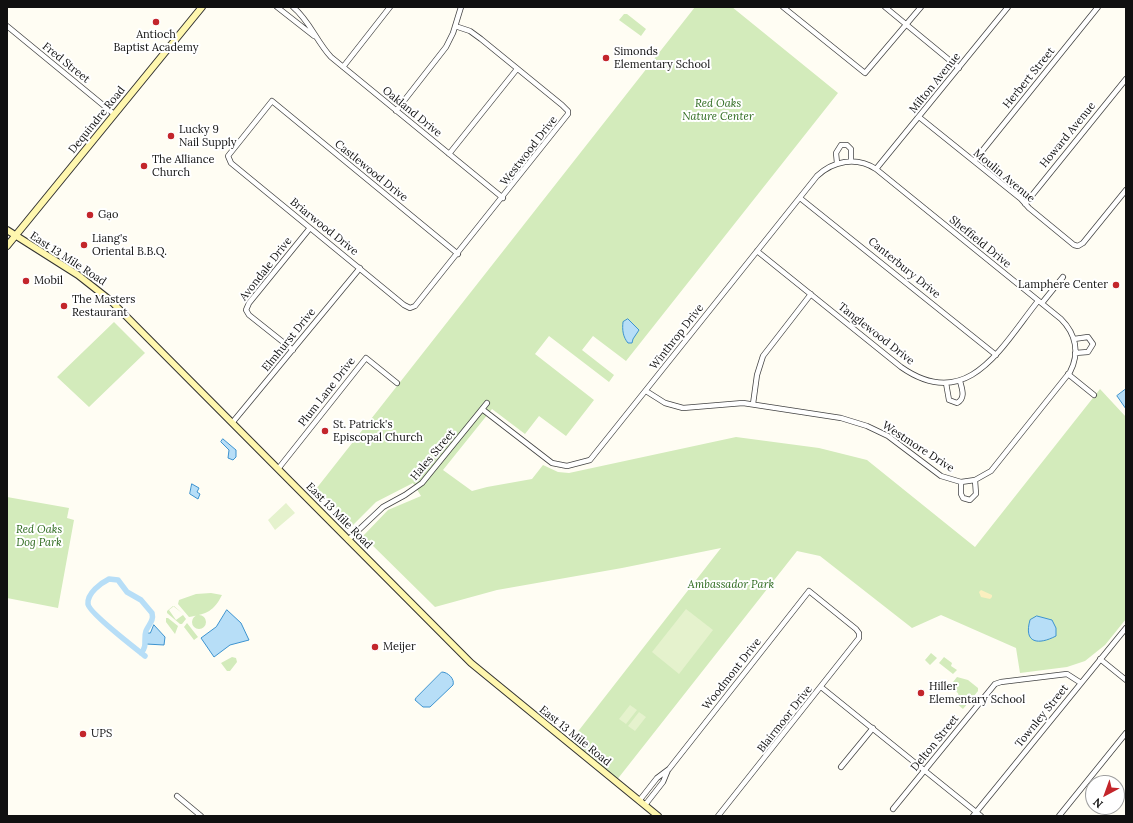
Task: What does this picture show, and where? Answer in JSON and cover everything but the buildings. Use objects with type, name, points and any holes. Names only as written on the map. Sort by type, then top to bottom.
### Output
[{"type":"main road","name":"Dequindre Road","points":[[7,246],[202,7]]},
{"type":"main road","name":"East 13 Mile Road","points":[[7,230],[78,276],[111,301],[479,671],[658,816]]},
{"type":"street","name":"Oakland Drive","points":[[293,7],[307,22],[314,36],[325,51],[502,198]]},
{"type":"street","points":[[343,67],[390,7]]},
{"type":"street","points":[[396,111],[450,40],[461,7]]},
{"type":"street","points":[[783,7],[865,73],[921,7]]},
{"type":"street","points":[[885,7],[959,68]]},
{"type":"street","name":"Milton Avenue","points":[[876,169],[1008,7]]},
{"type":"street","name":"Herbert Street","points":[[974,161],[1098,7]]},
{"type":"street","name":"Oakland Drive","points":[[281,8],[314,36]]},
{"type":"street","name":"Fred Street","points":[[7,26],[114,114]]},
{"type":"street","name":"Westwood Drive","points":[[410,308],[415,306],[458,254],[568,114],[566,109],[476,35],[455,26]]},
{"type":"street","points":[[449,154],[517,69]]},
{"type":"street","name":"Howard Avenue","points":[[1025,204],[1126,79]]},
{"type":"street","name":"Castlewood Drive","points":[[228,158],[231,151],[272,101],[458,254]]},
{"type":"street","name":"Moulin Avenue","points":[[919,117],[1074,245],[1078,246],[1084,243],[1126,190]]},
{"type":"street","points":[[837,163],[836,153],[841,145],[847,145],[851,149],[852,161]]},
{"type":"street","name":"Briarwood Drive","points":[[228,158],[231,163],[405,306],[410,308]]},
{"type":"street","name":"Winthrop Drive","points":[[482,409],[547,459],[560,465],[567,466],[590,460],[821,172],[837,163],[852,161],[865,164],[876,169]]},
{"type":"street","name":"Sheffield Drive","points":[[876,169],[1067,325],[1074,339],[1076,353]]},
{"type":"street","name":"Canterbury Drive","points":[[800,198],[996,355]]},
{"type":"street","name":"Avondale Drive","points":[[293,350],[249,315],[246,310],[249,304],[310,228]]},
{"type":"street","name":"Tanglewood Drive","points":[[757,251],[909,372],[927,381],[946,383],[960,380],[979,372],[996,355],[1063,277]]},
{"type":"street","name":"Elmhurst Drive","points":[[232,423],[360,268]]},
{"type":"street","points":[[753,404],[757,375],[763,356],[811,294]]},
{"type":"street","points":[[1074,339],[1088,337],[1093,344],[1092,348],[1088,352],[1076,353]]},
{"type":"street","name":"Westmore Drive","points":[[646,391],[665,403],[683,408],[696,408],[731,403],[753,404],[826,415],[867,426],[899,443],[941,476],[961,482],[975,480],[986,475],[995,467],[1068,374],[1076,353]]},
{"type":"street","name":"Plum Lane Drive","points":[[278,468],[366,358],[397,384]]},
{"type":"street","points":[[1068,374],[1094,395]]},
{"type":"street","points":[[946,383],[949,400],[952,403],[957,403],[962,400],[963,396],[960,380]]},
{"type":"street","name":"Hales Street","points":[[348,540],[377,511],[422,483],[487,402]]},
{"type":"street","points":[[961,482],[961,494],[963,498],[970,500],[976,494],[975,480]]},
{"type":"street","name":"Woodmont Drive","points":[[645,805],[663,782],[669,769],[809,591]]},
{"type":"street","name":"Blairmoor Drive","points":[[720,815],[858,640],[859,633],[809,591]]},
{"type":"street","name":"Townley Street","points":[[974,814],[1126,628]]},
{"type":"street","points":[[1100,659],[1126,680]]},
{"type":"street","name":"Delton Street","points":[[893,809],[995,684],[1067,674],[1081,683]]},
{"type":"street","points":[[821,687],[924,770],[974,814],[980,816]]},
{"type":"street","points":[[841,767],[873,728]]},
{"type":"street","points":[[1059,816],[1126,733]]},
{"type":"street","name":"Woodmont Drive","points":[[639,801],[657,778],[669,769]]},
{"type":"street","points":[[177,796],[202,816]]},
{"type":"green space","points":[[695,7],[732,7],[838,93],[626,361],[593,336],[582,350],[614,375],[609,382],[549,336],[535,354],[594,400],[566,436],[539,416],[525,434],[492,409],[443,470],[472,491],[532,479],[543,465],[558,472],[569,473],[736,437],[819,448],[867,460],[975,547],[1100,389],[1126,417],[1126,619],[1105,645],[1085,661],[1067,667],[1020,673],[1016,648],[941,615],[912,628],[820,556],[797,551],[616,781],[569,743],[721,548],[622,568],[497,590],[435,607],[363,536],[388,510],[421,496],[413,483],[376,502],[353,525],[316,489]]},
{"type":"green space","points":[[624,14],[627,14],[646,29],[641,36],[619,20]]},
{"type":"green space","points":[[114,322],[145,353],[89,407],[57,377]]},
{"type":"green space","name":"Red Oaks Dog Park","points":[[7,497],[69,508],[67,518],[74,520],[58,608],[7,598]]},
{"type":"green space","points":[[286,503],[295,513],[275,530],[268,520]]},
{"type":"green space","points":[[211,593],[222,595],[213,608],[201,615],[189,617],[178,604],[179,600],[196,594]]},
{"type":"green space","points":[[173,606],[169,610],[176,620],[183,615],[186,619],[182,624],[180,624],[167,613],[167,611]]},
{"type":"green space","points":[[686,609],[713,630],[679,674],[652,652]]},
{"type":"green space","points":[[196,615],[202,615],[206,619],[206,625],[202,629],[196,629],[192,625],[192,619]]},
{"type":"green space","points":[[166,618],[178,626],[175,634],[166,622]]},
{"type":"green space","points":[[187,623],[198,637],[194,640],[184,627]]},
{"type":"green space","points":[[931,653],[937,658],[930,665],[925,660]]},
{"type":"green space","points":[[232,657],[236,658],[237,662],[230,671],[227,671],[221,663]]},
{"type":"green space","points":[[944,657],[952,663],[951,666],[957,670],[953,674],[939,663]]},
{"type":"green space","points":[[957,677],[968,680],[978,688],[978,691],[963,709],[955,702],[959,697],[958,693],[949,687]]},
{"type":"green space","points":[[630,705],[637,710],[626,724],[619,719]]},
{"type":"green space","points":[[639,712],[646,717],[635,731],[628,726]]},
{"type":"sand","points":[[981,590],[992,595],[992,597],[990,599],[981,597],[979,592]]},
{"type":"water","points":[[628,319],[639,330],[632,343],[628,343],[623,333],[623,322]]},
{"type":"water","points":[[1126,389],[1126,409],[1117,396]]},
{"type":"water","points":[[223,439],[236,450],[236,457],[233,460],[228,458],[229,450],[221,442]]},
{"type":"water","points":[[192,484],[199,488],[197,492],[200,494],[198,499],[190,494]]},
{"type":"water","points":[[227,610],[241,623],[249,640],[230,645],[214,657],[201,638],[216,627]]},
{"type":"water","points":[[1037,616],[1052,620],[1056,628],[1056,636],[1044,641],[1038,641],[1031,638],[1028,628],[1030,620]]},
{"type":"water","points":[[154,625],[165,637],[164,645],[146,644],[146,633],[150,633]]},
{"type":"water","points":[[442,672],[447,673],[450,676],[453,680],[453,685],[430,707],[423,707],[415,700],[416,698]]},
{"type":"waterway","points":[[141,653],[143,650],[145,645],[145,634],[152,620],[152,613],[141,600],[127,592],[118,580],[109,579],[92,592],[88,600],[88,604],[96,615],[132,646],[140,652],[145,656]]},
{"type":"place","name":"Antioch Baptist Academy","points":[[156,22]]},
{"type":"place","name":"Simonds Elementary School","points":[[606,58]]},
{"type":"place","name":"Lucky 9 Nail Supply","points":[[171,136]]},
{"type":"place","name":"The Alliance Church","points":[[144,166]]},
{"type":"place","name":"Gạo","points":[[90,215]]},
{"type":"place","name":"Liang's Oriental B.B.Q.","points":[[84,245]]},
{"type":"place","name":"Mobil","points":[[26,281]]},
{"type":"place","name":"Lamphere Center","points":[[1116,285]]},
{"type":"place","name":"The Masters Restaurant","points":[[64,306]]},
{"type":"place","name":"St. Patrick's Episcopal Church","points":[[325,431]]},
{"type":"place","name":"Meijer","points":[[375,647]]},
{"type":"place","name":"Hiller Elementary School","points":[[921,693]]},
{"type":"place","name":"UPS","points":[[83,734]]},
{"type":"park label","name":"Red Oaks Nature Center","points":[[718,110]]},
{"type":"park label","name":"Ambassador Park","points":[[731,585]]}]
